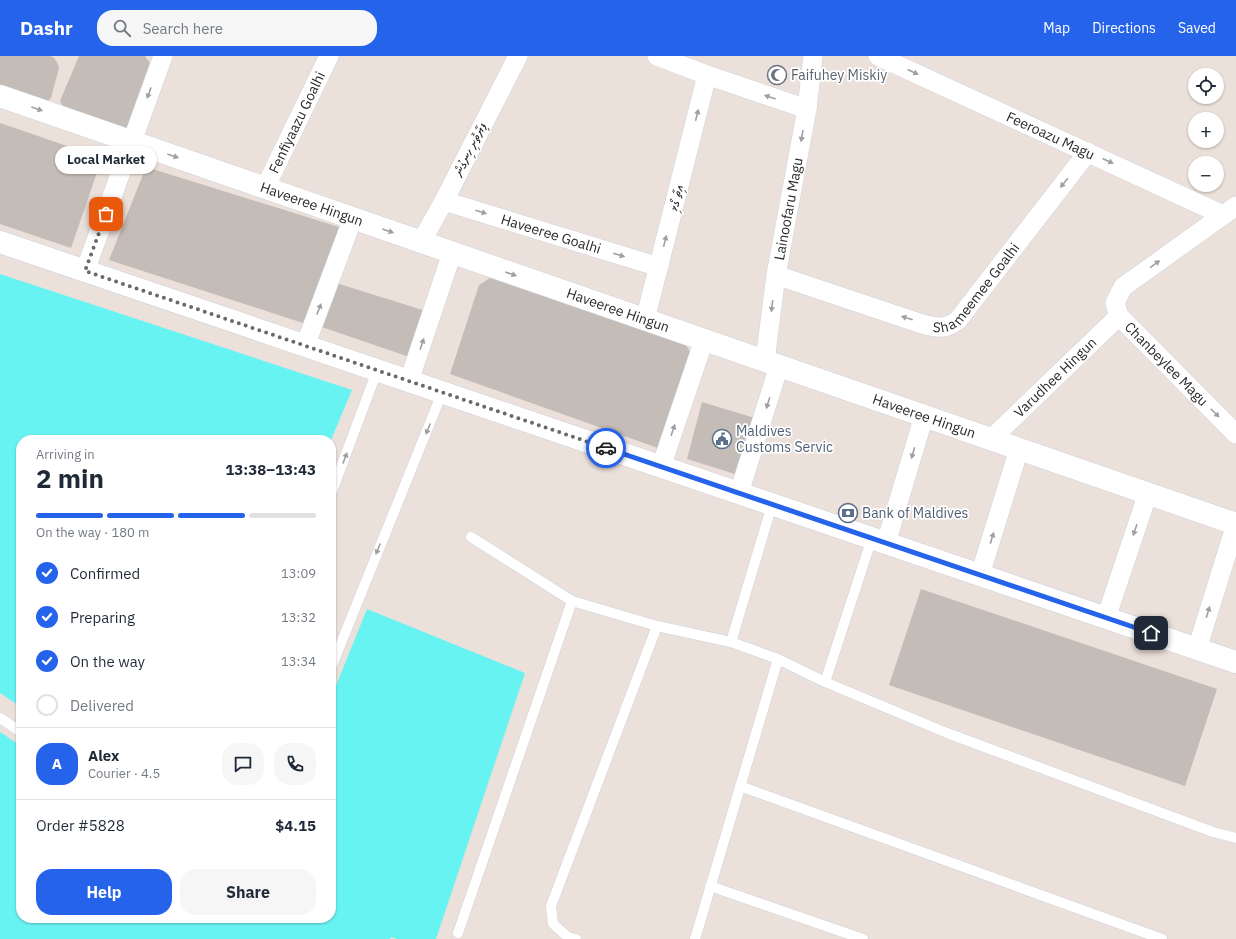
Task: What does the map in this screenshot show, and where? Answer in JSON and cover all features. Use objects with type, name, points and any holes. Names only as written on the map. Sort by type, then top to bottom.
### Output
[{"type":"street","points":[[85,271],[163,56]]},
{"type":"street","name":"Fenfiyaazu Goalhi","points":[[265,188],[330,56]]},
{"type":"street","name":"ފިޔާތޮށި ހިނގުން","points":[[421,242],[444,201],[518,56]]},
{"type":"street","points":[[657,56],[707,75],[807,109]]},
{"type":"street","name":"Lainoofaru Magu","points":[[739,493],[772,364],[776,275],[807,109],[814,56]]},
{"type":"street","name":"Feeroazu Magu","points":[[878,56],[1088,152],[1230,210]]},
{"type":"street","name":"އިތާ ގޯޅި","points":[[645,320],[707,75]]},
{"type":"street","name":"Haveeree Hingun","points":[[0,96],[1236,524]]},
{"type":"street","name":"Shameemee Goalhi","points":[[776,275],[922,324],[939,328],[950,325],[958,320],[1088,152]]},
{"type":"street","name":"Haveeree Goalhi","points":[[444,201],[658,267]]},
{"type":"street","name":"Chanbeylee Magu","points":[[1230,210],[1123,287],[1115,303],[1119,316],[1236,434]]},
{"type":"street","points":[[305,346],[353,218]]},
{"type":"street","points":[[0,242],[1236,662]]},
{"type":"street","points":[[409,381],[452,253]]},
{"type":"street","name":"Varudhee Hingun","points":[[992,439],[1119,316]]},
{"type":"street","points":[[661,467],[704,340]]},
{"type":"street","points":[[879,541],[924,416]]},
{"type":"street","points":[[980,575],[1018,449]]},
{"type":"street","points":[[1106,618],[1148,494]]},
{"type":"street","points":[[1197,649],[1236,524]]},
{"type":"lane","points":[[336,481],[377,371]]},
{"type":"lane","points":[[336,656],[442,393]]},
{"type":"lane","points":[[731,642],[772,505]]},
{"type":"lane","points":[[470,536],[572,601],[657,626],[731,642],[778,659],[825,682],[947,734],[1213,832],[1236,838]]},
{"type":"lane","points":[[825,682],[879,541]]},
{"type":"lane","points":[[458,933],[572,601]]},
{"type":"lane","points":[[576,939],[568,936],[553,924],[551,906],[657,626]]},
{"type":"lane","points":[[695,939],[778,659]]},
{"type":"lane","points":[[0,718],[16,729]]},
{"type":"lane","points":[[740,786],[1162,939]]},
{"type":"lane","points":[[710,886],[863,939]]},
{"type":"water","points":[[0,274],[352,390],[333,435],[16,435],[16,704],[0,693]]},
{"type":"water","points":[[367,609],[525,673],[436,939],[397,939],[391,937],[390,939],[0,939],[0,732],[16,743],[16,923],[336,923],[336,686]]},
{"type":"building","points":[[0,56],[53,57],[59,68],[51,98],[45,104],[0,91]]},
{"type":"building","points":[[79,56],[145,56],[154,69],[133,127],[123,133],[68,115],[60,101]]},
{"type":"building","points":[[0,123],[102,158],[71,248],[0,224]]},
{"type":"building","points":[[146,167],[339,227],[306,324],[109,260]]},
{"type":"building","points":[[490,278],[686,345],[690,352],[658,448],[450,374],[479,285]]},
{"type":"building","points":[[333,282],[429,312],[415,359],[319,326]]},
{"type":"building","name":"Maldives Customs Servic","points":[[702,402],[758,419],[738,475],[687,459]]},
{"type":"building","points":[[921,589],[1217,689],[1185,786],[889,685]]},
{"type":"way so far","points":[[106,214],[85,271],[606,448]]},
{"type":"place","name":"Faifuhey Miskiy","points":[[777,75]]},
{"type":"place","name":"Local Market","points":[[106,214]]},
{"type":"place","name":"Maldives Customs Servic","points":[[722,439]]},
{"type":"place","name":"Bank of Maldives","points":[[848,513]]},
{"type":"route","points":[[606,448],[1151,633]]}]
